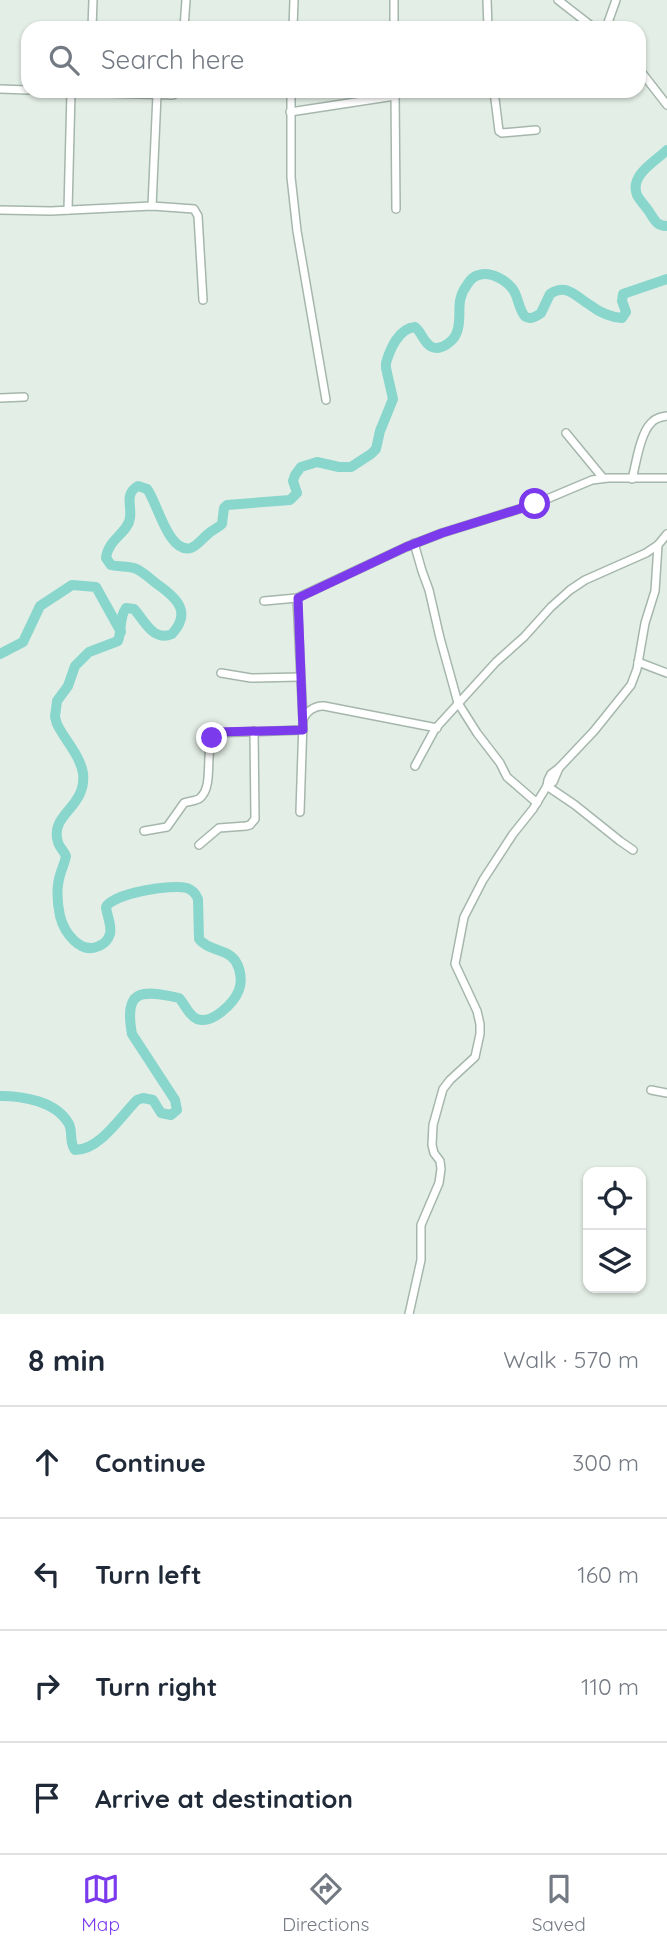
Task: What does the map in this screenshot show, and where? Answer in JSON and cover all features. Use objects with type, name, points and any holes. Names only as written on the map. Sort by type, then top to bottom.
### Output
[{"type":"street","points":[[92,21],[93,0]]},
{"type":"street","points":[[184,21],[186,0]]},
{"type":"street","points":[[293,21],[294,0]]},
{"type":"street","points":[[394,0],[394,21]]},
{"type":"street","points":[[487,0],[488,21]]},
{"type":"street","points":[[558,0],[585,21]]},
{"type":"street","points":[[608,21],[616,0]]},
{"type":"street","points":[[646,78],[667,105]]},
{"type":"street","points":[[0,89],[21,90]]},
{"type":"street","points":[[68,210],[71,98]]},
{"type":"street","points":[[152,206],[157,98]]},
{"type":"street","points":[[291,98],[291,177],[297,231],[326,400]]},
{"type":"street","points":[[290,112],[372,98]]},
{"type":"street","points":[[395,98],[396,209]]},
{"type":"street","points":[[495,98],[499,131],[536,130]]},
{"type":"street","points":[[0,210],[152,206],[189,207],[196,210],[203,300]]},
{"type":"street","points":[[0,398],[24,397]]},
{"type":"street","points":[[632,479],[645,432],[654,420],[667,416]]},
{"type":"street","points":[[566,433],[603,478]]},
{"type":"street","points":[[264,601],[298,598],[414,544],[535,504],[585,482],[603,478],[667,478]]},
{"type":"street","points":[[415,765],[437,728],[458,703],[551,607],[585,580],[634,559],[658,545],[667,534]]},
{"type":"street","points":[[414,544],[429,590],[458,703],[507,777],[537,803]]},
{"type":"street","points":[[409,1314],[421,1260],[421,1225],[439,1183],[441,1169],[432,1145],[433,1125],[443,1089],[475,1058],[480,1031],[477,1011],[455,964],[464,918],[483,880],[547,786],[553,782],[559,768],[627,692],[638,662],[656,583],[658,545]]},
{"type":"street","points":[[298,598],[303,721],[300,813]]},
{"type":"street","points":[[638,662],[667,673]]},
{"type":"street","points":[[221,673],[251,678],[300,677]]},
{"type":"street","points":[[303,721],[306,714],[321,705],[437,728]]},
{"type":"street","points":[[144,831],[167,827],[184,803],[201,797],[208,781],[207,757],[215,735],[303,730]]},
{"type":"street","points":[[199,845],[219,828],[250,825],[255,819],[254,731]]},
{"type":"street","points":[[547,786],[633,850]]},
{"type":"street","points":[[651,1090],[667,1093]]},
{"type":"waterway","points":[[667,150],[640,175],[636,188],[638,197],[655,221],[667,226]]},
{"type":"waterway","points":[[0,1096],[38,1101],[56,1110],[69,1124],[75,1150],[84,1149],[101,1138],[137,1100],[153,1100],[161,1113],[171,1115],[177,1110],[175,1100],[132,1034],[130,1009],[133,1001],[145,994],[179,998],[191,1015],[203,1020],[222,1012],[240,987],[240,972],[233,958],[199,939],[198,899],[194,892],[187,888],[169,887],[144,891],[111,902],[106,907],[110,934],[103,944],[92,948],[79,945],[65,929],[60,916],[59,877],[66,856],[59,844],[57,832],[63,817],[80,795],[83,773],[79,760],[57,724],[57,701],[68,686],[75,666],[89,652],[118,641],[126,608],[134,609],[150,629],[160,635],[172,634],[181,619],[180,606],[164,589],[137,569],[111,565],[106,558],[110,546],[126,528],[130,518],[130,496],[134,489],[138,486],[147,489],[170,535],[183,548],[191,548],[222,524],[224,508],[227,505],[290,500],[297,493],[293,481],[301,467],[317,462],[351,467],[371,454],[376,449],[393,399],[386,368],[393,346],[404,331],[415,327],[432,347],[439,348],[450,342],[459,326],[463,291],[475,276],[489,274],[504,281],[515,293],[523,314],[529,318],[541,313],[550,294],[561,290],[571,292],[601,312],[622,318],[626,312],[622,301],[623,294],[667,279]]},
{"type":"waterway","points":[[0,654],[23,642],[40,606],[72,585],[96,587],[121,632]]},
{"type":"route","points":[[212,738],[218,732],[303,730],[298,598],[406,547],[535,504]]}]
